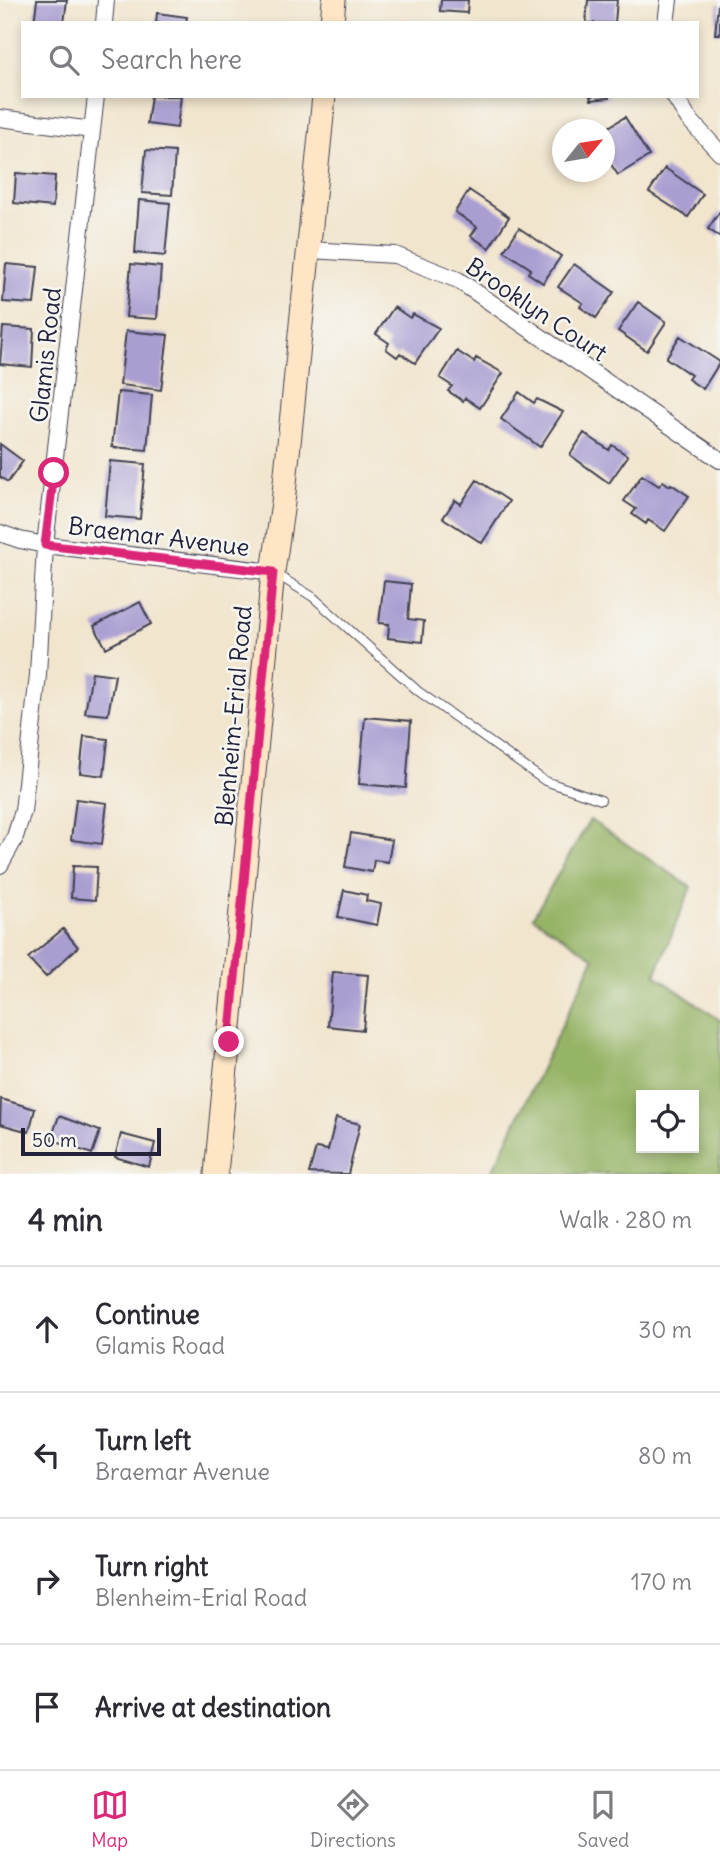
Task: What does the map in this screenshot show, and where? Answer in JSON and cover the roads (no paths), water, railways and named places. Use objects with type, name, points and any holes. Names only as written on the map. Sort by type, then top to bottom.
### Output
[{"type":"main road","points":[[332,21],[334,0]]},
{"type":"main road","name":"Blenheim-Erial Road","points":[[216,1174],[273,572],[324,98]]},
{"type":"street","points":[[104,21],[107,0]]},
{"type":"street","points":[[666,21],[668,0]]},
{"type":"street","name":"Glamis Road","points":[[0,865],[14,840],[23,811],[38,675],[45,545],[96,98]]},
{"type":"street","points":[[675,98],[688,118],[720,153]]},
{"type":"street","points":[[0,117],[92,130]]},
{"type":"street","name":"Brooklyn Court","points":[[309,250],[395,255],[457,280],[720,460]]},
{"type":"street","name":"Braemar Avenue","points":[[0,533],[45,545],[273,572]]},
{"type":"lane","points":[[273,572],[313,597],[418,691],[545,781],[601,800]]}]
